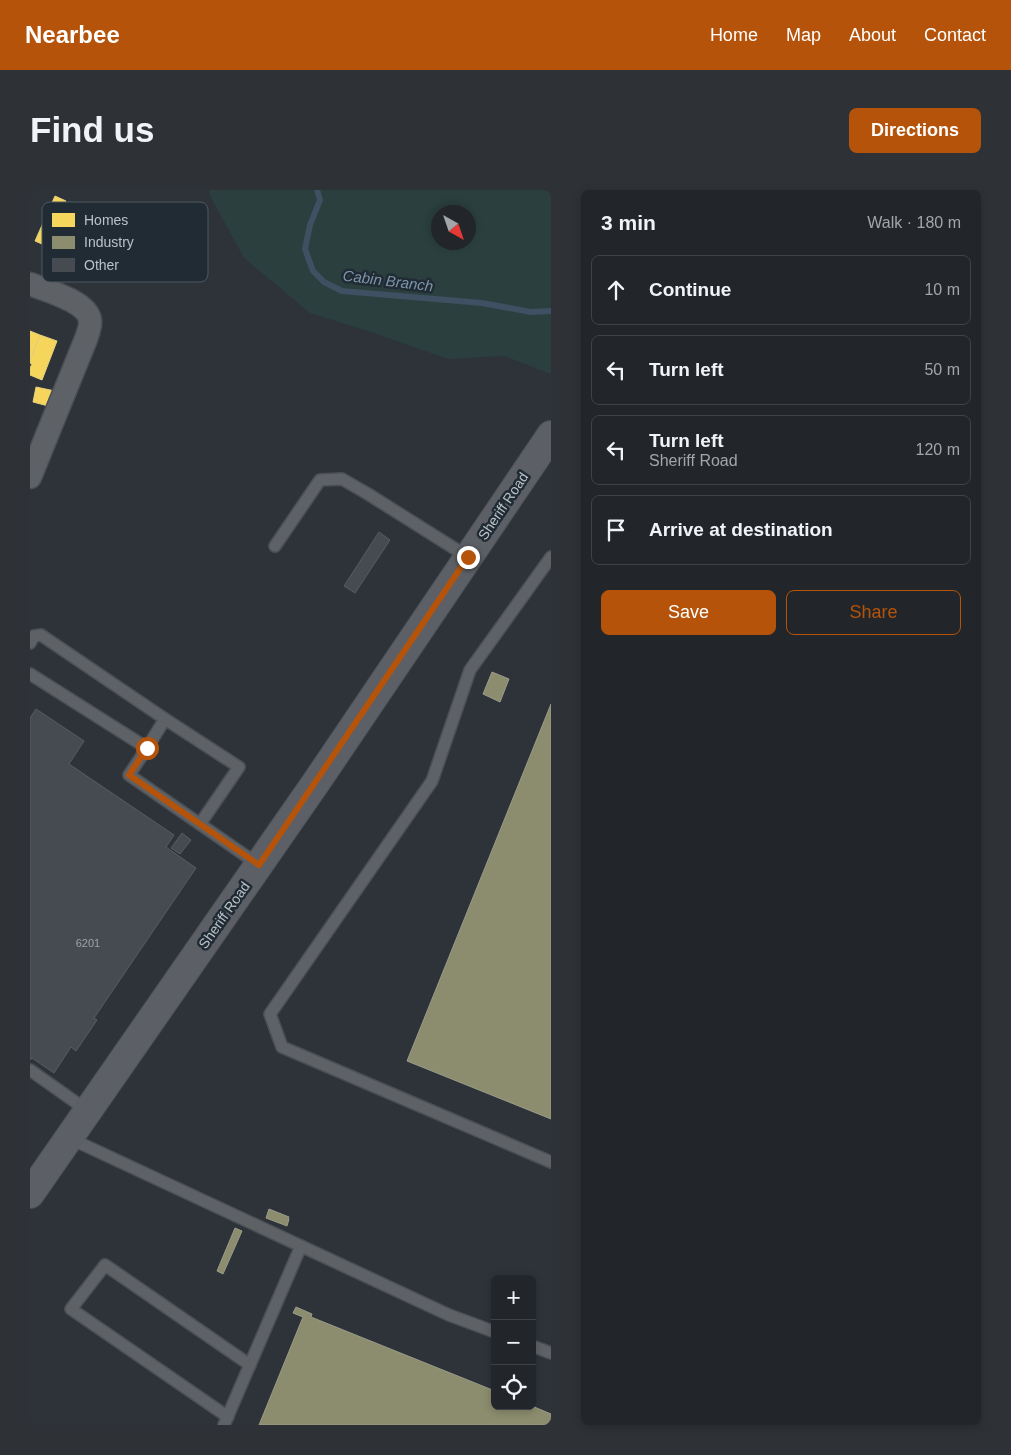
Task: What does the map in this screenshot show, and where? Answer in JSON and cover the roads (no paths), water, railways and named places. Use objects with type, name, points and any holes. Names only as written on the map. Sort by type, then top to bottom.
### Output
[{"type":"main road","name":"Sheriff Road","points":[[30,1194],[259,865],[551,435]]},
{"type":"street","points":[[30,284],[71,300],[82,307],[90,320],[86,339],[30,477]]},
{"type":"lane","points":[[275,546],[320,480],[342,479],[468,557]]},
{"type":"lane","points":[[551,557],[470,670],[432,781],[270,1014],[282,1047],[551,1162]]},
{"type":"lane","points":[[30,643],[34,636],[41,635],[239,767],[200,824]]},
{"type":"lane","points":[[30,674],[147,748]]},
{"type":"lane","points":[[165,719],[129,775],[259,865]]},
{"type":"lane","points":[[30,1070],[88,1110]]},
{"type":"lane","points":[[69,1138],[449,1315],[491,1331]]},
{"type":"lane","points":[[250,1365],[105,1265],[71,1309],[226,1421],[250,1365],[301,1246]]},
{"type":"lane","points":[[536,1347],[551,1353]]},
{"type":"waterway","name":"Cabin Branch","points":[[317,190],[320,200],[310,225],[305,249],[313,271],[324,282],[342,291],[482,303],[531,312],[551,311]]}]
